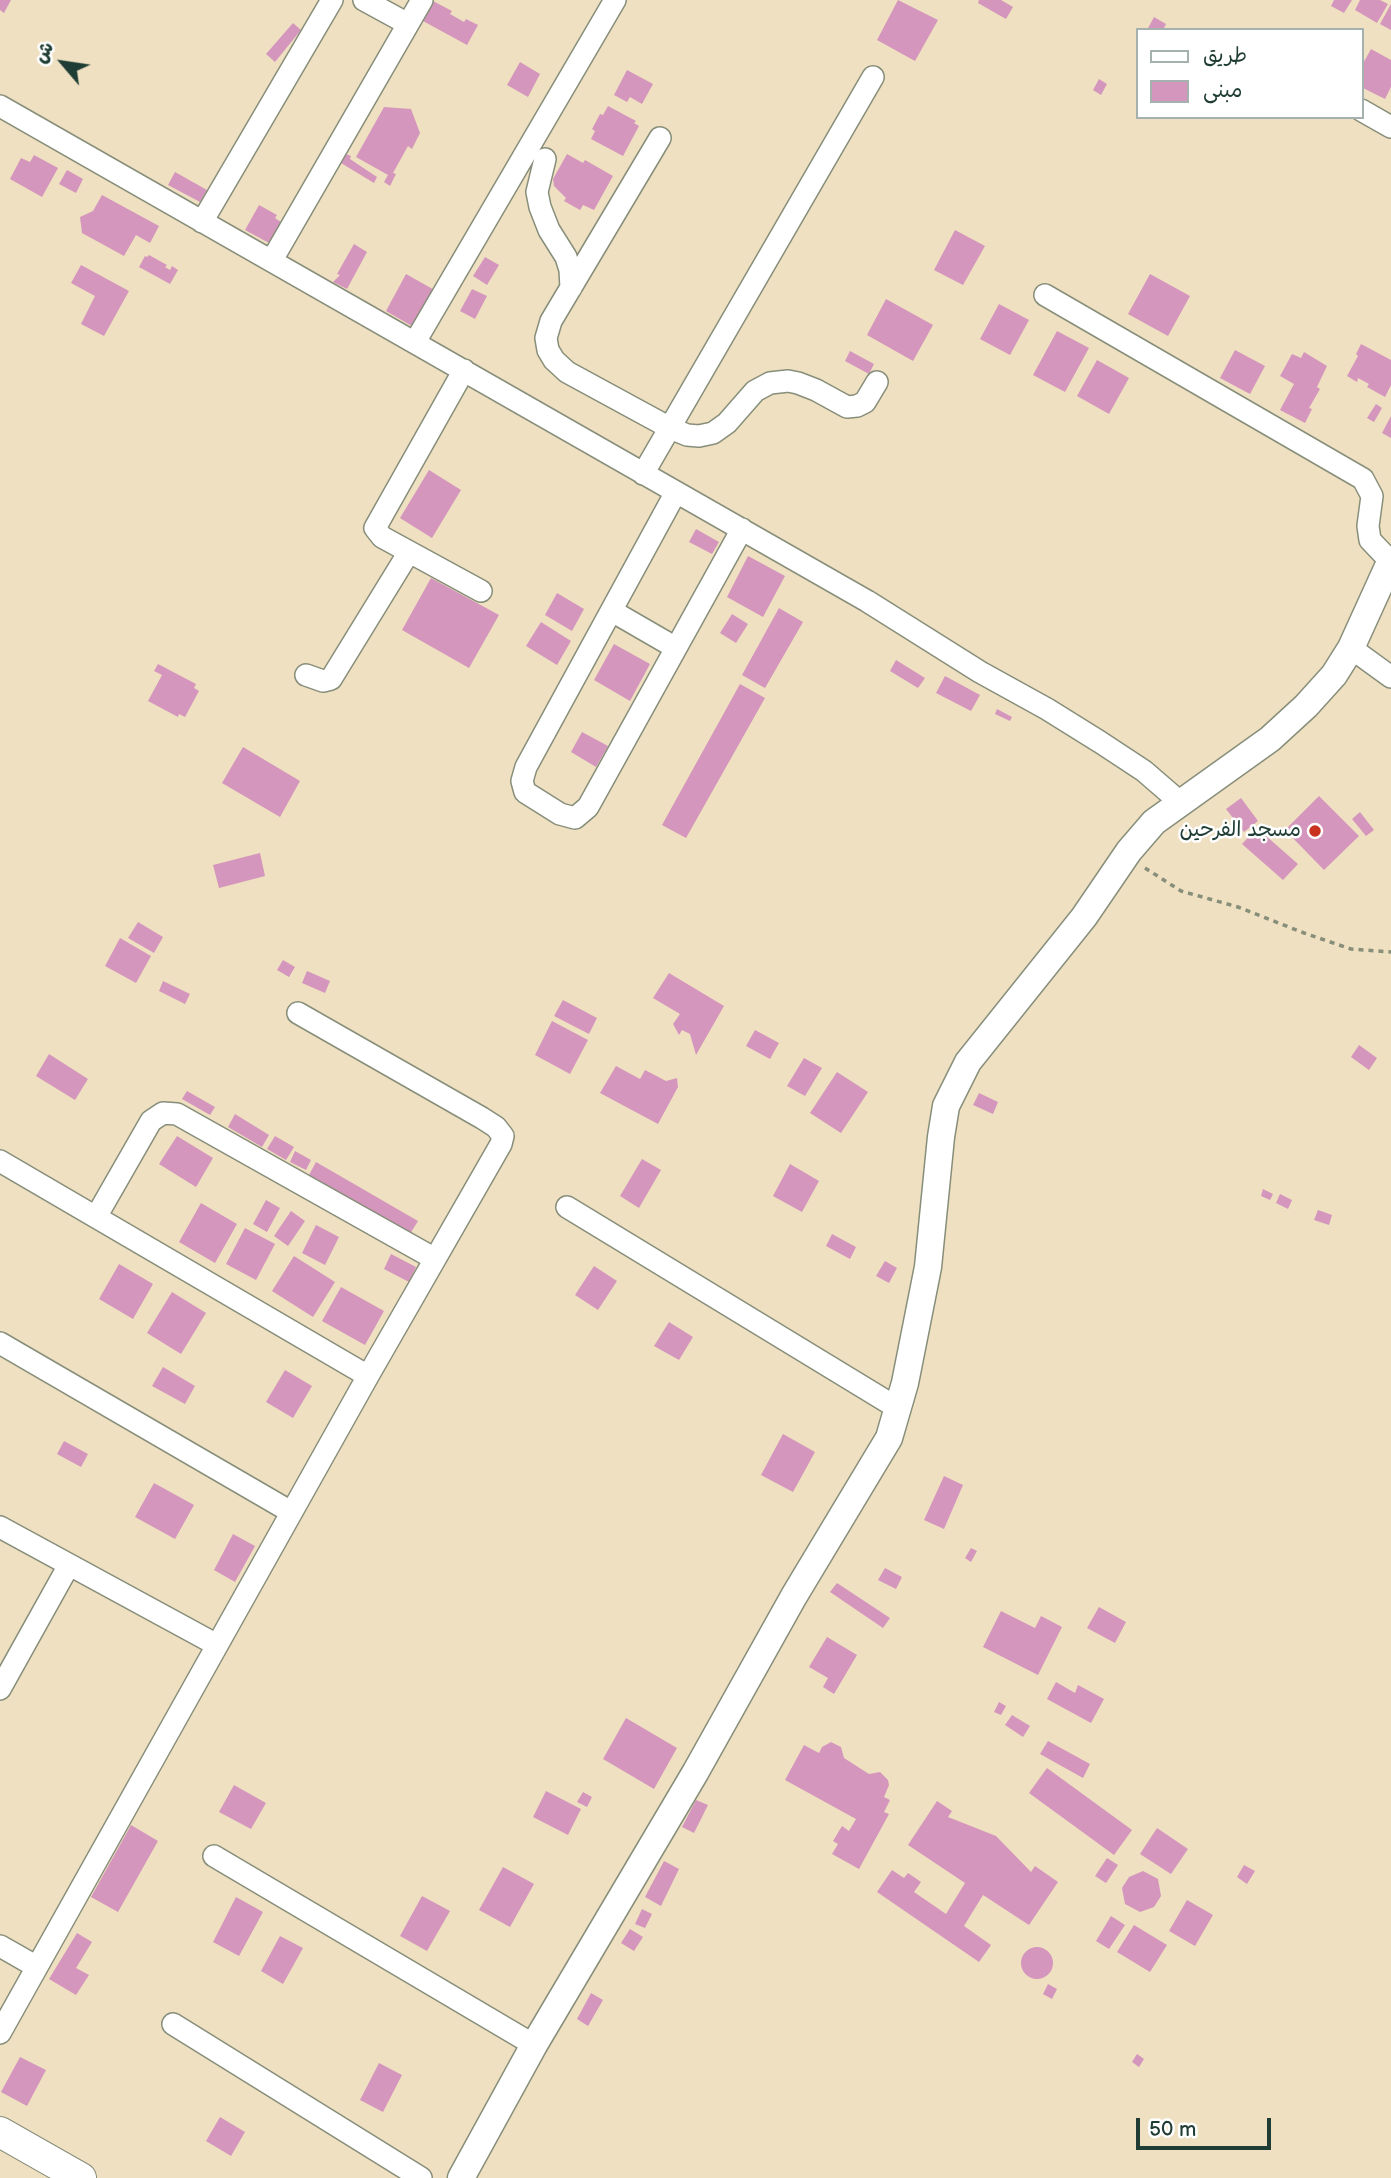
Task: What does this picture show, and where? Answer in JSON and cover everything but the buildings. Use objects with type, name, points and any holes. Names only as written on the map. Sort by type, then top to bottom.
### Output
[{"type":"main road","points":[[0,2132],[81,2178]]},
{"type":"street","points":[[202,222],[332,0]]},
{"type":"street","points":[[365,0],[408,24]]},
{"type":"street","points":[[272,260],[422,0]]},
{"type":"street","points":[[415,342],[615,0]]},
{"type":"street","points":[[643,474],[873,77]]},
{"type":"street","points":[[0,106],[856,595],[980,672],[1090,735],[1144,771],[1181,803]]},
{"type":"street","points":[[1363,111],[1391,127]]},
{"type":"street","points":[[660,138],[551,321],[546,338],[548,350],[554,360],[567,372],[670,428],[687,435],[699,436],[713,433],[727,423],[755,391],[770,383],[798,383],[847,407],[856,407],[865,402],[877,382]]},
{"type":"street","points":[[545,159],[537,192],[540,207],[549,230],[566,257],[571,288]]},
{"type":"street","points":[[461,2178],[534,2045],[695,1773],[794,1596],[889,1438],[899,1409],[928,1267],[946,1106],[968,1062],[1084,917],[1129,850],[1154,822],[1231,768],[1288,722],[1334,675],[1352,648],[1391,561],[1370,540],[1368,526],[1372,496],[1363,480],[1045,295]]},
{"type":"street","points":[[464,370],[375,528],[382,537],[481,591]]},
{"type":"street","points":[[676,492],[526,767],[522,781],[524,792],[560,814],[575,818],[588,807],[742,529]]},
{"type":"street","points":[[306,675],[323,681],[331,679],[410,552]]},
{"type":"street","points":[[612,611],[676,648]]},
{"type":"street","points":[[1352,648],[1391,677]]},
{"type":"street","points":[[0,2034],[291,1512],[501,1144],[503,1136],[496,1127],[298,1013]]},
{"type":"street","points":[[96,1217],[151,1121],[163,1113],[177,1114],[435,1259]]},
{"type":"street","points":[[0,1161],[368,1376]]},
{"type":"street","points":[[567,1207],[899,1409]]},
{"type":"street","points":[[0,1343],[291,1512]]},
{"type":"street","points":[[0,1527],[217,1646]]},
{"type":"street","points":[[0,1689],[69,1565]]},
{"type":"street","points":[[214,1856],[534,2045]]},
{"type":"street","points":[[0,1946],[37,1967]]},
{"type":"street","points":[[173,2024],[421,2178]]},
{"type":"path","points":[[1129,850],[1145,869],[1181,891],[1238,907],[1351,949],[1391,952]]},
{"type":"place","name":"مسجد الفرحين","points":[[1315,831]]}]
